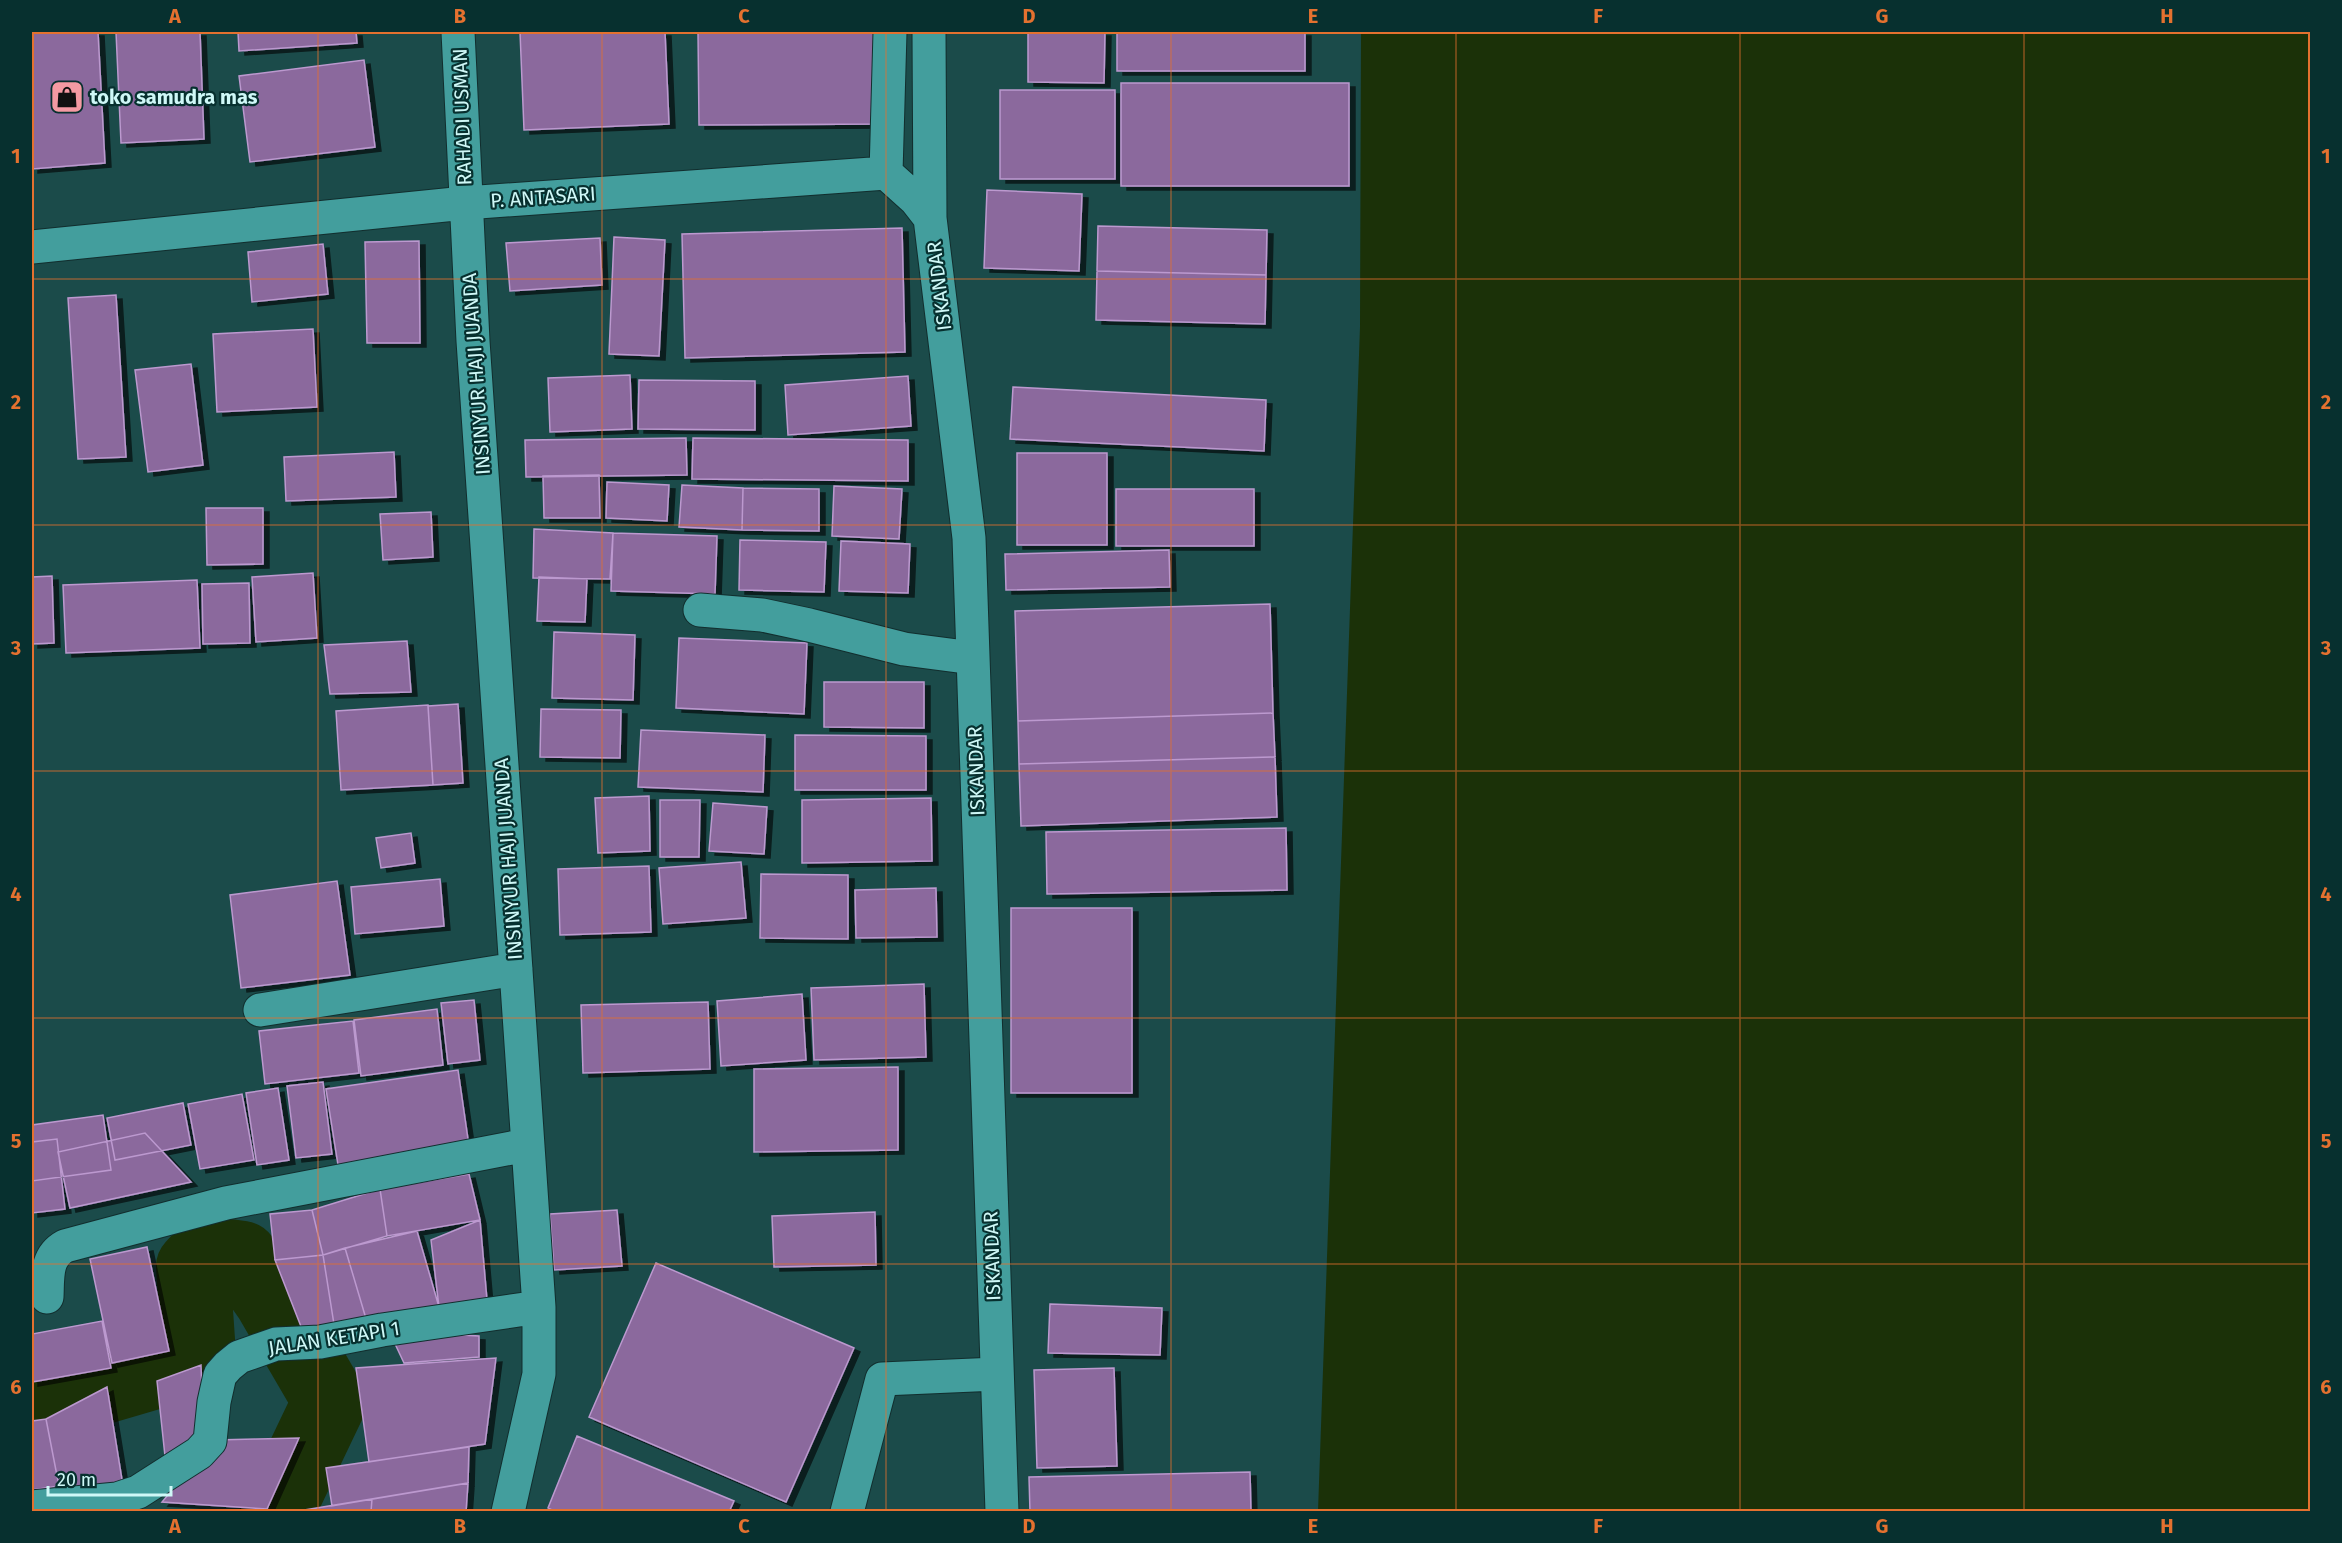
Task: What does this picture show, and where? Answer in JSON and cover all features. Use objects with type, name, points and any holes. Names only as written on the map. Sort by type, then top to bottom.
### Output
[{"type":"street","name":"RAHADI USMAN","points":[[458,32],[465,202]]},
{"type":"street","points":[[890,32],[886,173],[916,200],[930,218]]},
{"type":"street","name":"ISKANDAR","points":[[929,32],[930,218],[969,538],[1002,1512]]},
{"type":"street","name":"P. ANTASARI","points":[[32,247],[465,202],[886,173]]},
{"type":"street","name":"INSINYUR HAJI JUANDA","points":[[465,202],[539,1307],[539,1374],[508,1512]]},
{"type":"street","points":[[700,610],[762,615],[904,649],[973,658]]},
{"type":"street","points":[[260,1010],[516,969]]},
{"type":"street","points":[[47,1298],[50,1261],[56,1251],[65,1246],[226,1203],[527,1145]]},
{"type":"street","name":"JALAN KETAPI 1","points":[[32,1507],[128,1496],[199,1453],[210,1441],[214,1402],[220,1375],[239,1357],[276,1344],[320,1342],[393,1328],[539,1307]]},
{"type":"street","points":[[847,1512],[882,1379],[997,1374]]},
{"type":"shaded area","points":[[1361,32],[2310,32],[2310,1511],[1318,1511],[1360,327]]},
{"type":"building","name":"toko samudra mas","points":[[32,32],[98,32],[105,163],[32,169]]},
{"type":"building","points":[[116,32],[200,32],[204,139],[121,143]]},
{"type":"building","points":[[238,32],[356,32],[357,43],[239,51]]},
{"type":"building","points":[[520,32],[665,32],[669,124],[524,130]]},
{"type":"building","points":[[698,32],[881,32],[881,124],[699,125]]},
{"type":"building","points":[[1028,32],[1105,32],[1104,83],[1028,82]]},
{"type":"building","points":[[1117,32],[1305,32],[1305,71],[1117,71]]},
{"type":"building","points":[[364,60],[375,147],[250,162],[239,76]]},
{"type":"building","points":[[1121,83],[1349,83],[1349,186],[1121,186]]},
{"type":"building","points":[[1000,90],[1115,90],[1115,179],[1000,179]]},
{"type":"building","points":[[987,190],[1082,194],[1079,271],[984,268]]},
{"type":"building","points":[[1098,226],[1267,230],[1266,275],[1097,271]]},
{"type":"building","points":[[902,228],[905,352],[685,358],[682,234]]},
{"type":"building","points":[[614,237],[665,240],[659,356],[609,354]]},
{"type":"building","points":[[600,238],[602,285],[510,291],[506,243]]},
{"type":"building","points":[[419,241],[420,343],[367,343],[365,242]]},
{"type":"building","points":[[323,244],[328,294],[252,302],[248,252]]},
{"type":"building","points":[[1097,271],[1266,275],[1265,324],[1096,320]]},
{"type":"building","points":[[116,295],[126,457],[78,459],[68,298]]},
{"type":"building","points":[[313,329],[317,407],[217,412],[213,334]]},
{"type":"building","points":[[191,364],[203,465],[148,472],[135,370]]},
{"type":"building","points":[[630,375],[632,429],[550,432],[548,378]]},
{"type":"building","points":[[908,376],[911,426],[788,435],[785,385]]},
{"type":"building","points":[[639,380],[755,381],[755,430],[638,429]]},
{"type":"building","points":[[1013,387],[1266,400],[1264,451],[1010,439]]},
{"type":"building","points":[[686,438],[687,475],[526,477],[525,440]]},
{"type":"building","points":[[693,438],[908,440],[908,481],[692,479]]},
{"type":"building","points":[[394,452],[396,497],[286,501],[284,457]]},
{"type":"building","points":[[1017,453],[1107,453],[1107,545],[1017,545]]},
{"type":"building","points":[[599,475],[600,518],[544,518],[543,476]]},
{"type":"building","points":[[607,482],[669,485],[667,521],[606,518]]},
{"type":"building","points":[[682,485],[743,488],[742,530],[679,527]]},
{"type":"building","points":[[834,486],[902,489],[899,539],[832,536]]},
{"type":"building","points":[[743,488],[819,489],[819,531],[742,530]]},
{"type":"building","points":[[1116,489],[1254,489],[1254,546],[1116,546]]},
{"type":"building","points":[[206,508],[263,508],[263,564],[207,565]]},
{"type":"building","points":[[431,512],[433,557],[383,560],[380,514]]},
{"type":"building","points":[[534,529],[613,533],[610,579],[533,578]]},
{"type":"building","points":[[613,533],[717,536],[715,594],[611,591]]},
{"type":"building","points":[[740,540],[826,542],[824,592],[739,590]]},
{"type":"building","points":[[841,541],[910,544],[908,593],[839,591]]},
{"type":"building","points":[[1169,550],[1170,587],[1006,590],[1005,554]]},
{"type":"building","points":[[313,573],[317,638],[256,642],[252,577]]},
{"type":"building","points":[[52,576],[54,643],[32,644],[32,577]]},
{"type":"building","points":[[539,577],[587,579],[585,622],[537,621]]},
{"type":"building","points":[[197,580],[200,648],[66,653],[63,585]]},
{"type":"building","points":[[249,583],[250,643],[203,644],[202,584]]},
{"type":"building","points":[[1270,604],[1273,713],[1018,721],[1015,611]]},
{"type":"building","points":[[554,632],[635,635],[633,700],[552,698]]},
{"type":"building","points":[[679,638],[807,643],[804,714],[676,708]]},
{"type":"building","points":[[407,641],[411,692],[330,694],[324,645]]},
{"type":"building","points":[[824,682],[924,682],[924,728],[824,727]]},
{"type":"building","points":[[458,704],[463,783],[433,785],[428,706]]},
{"type":"building","points":[[428,705],[433,785],[341,790],[336,711]]},
{"type":"building","points":[[541,709],[621,710],[620,758],[540,757]]},
{"type":"building","points":[[1273,713],[1275,757],[1019,764],[1018,721]]},
{"type":"building","points":[[641,730],[765,735],[763,792],[638,787]]},
{"type":"building","points":[[795,735],[926,736],[926,790],[795,790]]},
{"type":"building","points":[[1275,757],[1277,817],[1021,826],[1019,764]]},
{"type":"building","points":[[649,796],[650,851],[598,853],[595,798]]},
{"type":"building","points":[[931,798],[932,861],[802,863],[802,800]]},
{"type":"building","points":[[660,800],[700,800],[699,857],[660,857]]},
{"type":"building","points":[[713,803],[767,807],[764,854],[709,851]]},
{"type":"building","points":[[1286,828],[1287,890],[1047,894],[1046,832]]},
{"type":"building","points":[[411,833],[415,863],[381,868],[376,838]]},
{"type":"building","points":[[741,862],[746,918],[663,924],[659,868]]},
{"type":"building","points":[[649,866],[651,932],[560,935],[558,869]]},
{"type":"building","points":[[761,874],[848,875],[848,939],[760,938]]},
{"type":"building","points":[[440,879],[444,926],[355,934],[351,887]]},
{"type":"building","points":[[337,881],[350,975],[241,988],[230,895]]},
{"type":"building","points":[[936,888],[937,937],[856,938],[855,890]]},
{"type":"building","points":[[1011,908],[1132,908],[1132,1093],[1011,1093]]},
{"type":"building","points":[[924,984],[926,1057],[814,1060],[811,988]]},
{"type":"building","points":[[802,994],[806,1060],[721,1066],[717,1001]]},
{"type":"building","points":[[474,1000],[480,1060],[448,1064],[441,1003]]},
{"type":"building","points":[[708,1002],[710,1069],[583,1073],[581,1005]]},
{"type":"building","points":[[437,1009],[443,1065],[361,1076],[354,1020]]},
{"type":"building","points":[[353,1021],[359,1073],[265,1084],[259,1031]]},
{"type":"building","points":[[898,1067],[898,1150],[754,1152],[754,1069]]},
{"type":"building","points":[[458,1070],[469,1146],[338,1165],[326,1089]]},
{"type":"building","points":[[323,1082],[332,1154],[296,1158],[287,1086]]},
{"type":"building","points":[[278,1088],[289,1160],[257,1165],[246,1093]]},
{"type":"building","points":[[242,1094],[254,1160],[200,1169],[188,1104]]},
{"type":"building","points":[[183,1103],[191,1145],[115,1160],[107,1118]]},
{"type":"building","points":[[103,1115],[111,1170],[32,1181],[32,1125]]},
{"type":"building","points":[[145,1133],[191,1182],[70,1208],[58,1152]]},
{"type":"building","points":[[57,1139],[65,1209],[32,1213],[32,1142]]},
{"type":"building","points":[[469,1174],[480,1220],[387,1236],[380,1189]]},
{"type":"building","points":[[380,1189],[387,1236],[323,1255],[312,1210]]},
{"type":"building","points":[[312,1210],[323,1255],[275,1260],[270,1214]]},
{"type":"building","points":[[617,1210],[622,1266],[554,1270],[550,1214]]},
{"type":"building","points":[[875,1212],[876,1265],[774,1267],[772,1216]]},
{"type":"building","points":[[480,1220],[487,1300],[439,1307],[431,1240]]},
{"type":"building","points":[[417,1231],[439,1307],[367,1322],[345,1248]]},
{"type":"building","points":[[147,1247],[169,1351],[112,1363],[90,1259]]},
{"type":"building","points":[[345,1248],[367,1322],[336,1337],[323,1255]]},
{"type":"building","points":[[323,1255],[336,1337],[302,1329],[275,1260]]},
{"type":"building","points":[[656,1263],[854,1348],[786,1502],[589,1417]]},
{"type":"building","points":[[1050,1304],[1162,1308],[1160,1355],[1048,1353]]},
{"type":"building","points":[[102,1321],[111,1368],[32,1382],[32,1334]]},
{"type":"building","points":[[389,1331],[479,1336],[479,1357],[404,1363]]},
{"type":"building","points":[[496,1358],[485,1444],[369,1462],[356,1368]]},
{"type":"building","points":[[201,1365],[204,1446],[165,1456],[157,1381]]},
{"type":"building","points":[[1114,1368],[1117,1466],[1037,1468],[1034,1370]]},
{"type":"building","points":[[107,1387],[123,1486],[59,1486],[46,1419]]},
{"type":"building","points":[[46,1419],[59,1486],[32,1490],[32,1421]]},
{"type":"building","points":[[577,1436],[734,1501],[729,1512],[556,1512],[548,1508]]},
{"type":"building","points":[[299,1438],[267,1509],[162,1502],[214,1440]]},
{"type":"building","points":[[469,1447],[468,1483],[332,1506],[326,1468]]},
{"type":"building","points":[[1250,1472],[1251,1512],[1030,1512],[1029,1477]]},
{"type":"building","points":[[468,1483],[466,1512],[371,1512],[372,1499]]},
{"type":"building","points":[[372,1499],[371,1512],[292,1512]]},
{"type":"waterway","points":[[32,1404],[90,1391],[182,1364],[198,1340],[193,1267],[206,1253],[242,1258],[270,1298],[330,1401],[277,1512]]},
{"type":"place","name":"toko samudra mas","points":[[67,97]]}]
